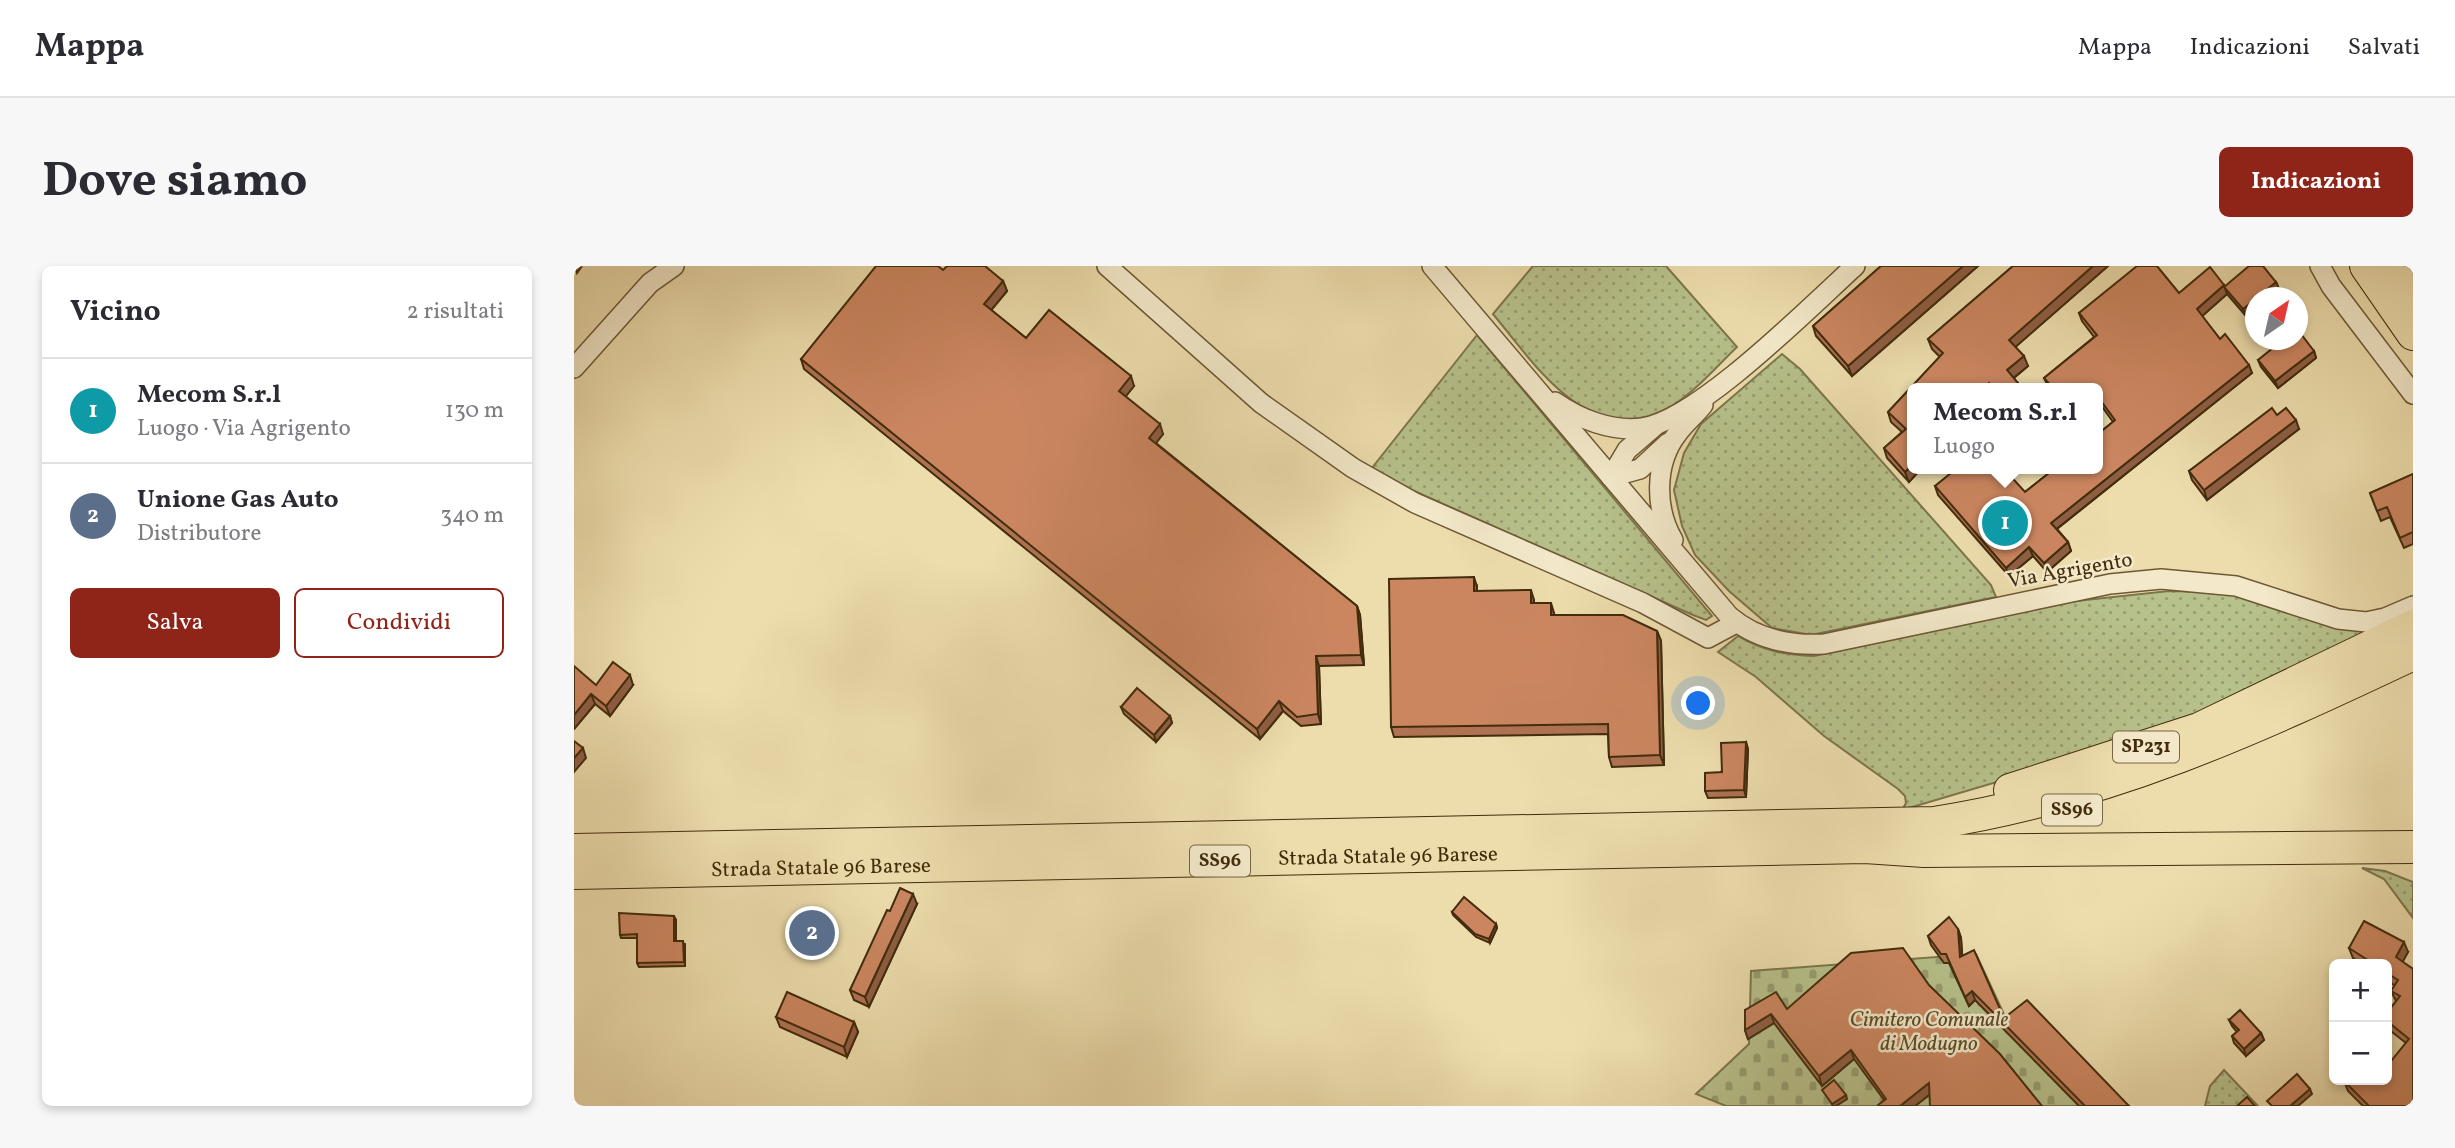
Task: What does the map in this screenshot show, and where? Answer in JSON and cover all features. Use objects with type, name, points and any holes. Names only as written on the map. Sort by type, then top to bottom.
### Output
[{"type":"main road","points":[[2366,266],[2401,299]]},
{"type":"main road","points":[[2393,266],[2413,335]]},
{"type":"main road","name":"SP231","points":[[1864,835],[1918,814],[1989,796],[2199,729],[2413,626]]},
{"type":"main road","name":"SS96","points":[[1864,835],[1973,817],[2055,799],[2138,774],[2262,726],[2413,654]]},
{"type":"main road","name":"SS96","points":[[1864,835],[1977,831],[2098,803],[2223,758],[2413,672]]},
{"type":"main road","name":"SS96","points":[[1864,835],[1924,851],[2413,847]]},
{"type":"main road","name":"Strada Statale 96 Barese","points":[[574,850],[1864,835]]},
{"type":"main road","name":"Strada Statale 96 Barese","points":[[574,873],[1864,835]]},
{"type":"main road","points":[[2228,848],[2375,858],[2413,868]]},
{"type":"street","points":[[1107,266],[1261,403],[1389,490],[1643,603],[1708,638],[1736,622],[1432,266]]},
{"type":"street","points":[[1611,477],[1627,450],[1669,428],[1855,266]]},
{"type":"street","points":[[2320,266],[2331,286],[2413,394]]},
{"type":"street","points":[[574,368],[666,268]]},
{"type":"street","points":[[1535,387],[1578,417],[1600,424],[1669,428]]},
{"type":"street","points":[[1669,428],[1659,485],[1660,509],[1668,532],[1692,572]]},
{"type":"street","name":"Via Agrigento","points":[[1736,622],[1782,642],[1824,644],[2109,584],[2161,579],[2236,586],[2338,619],[2366,622],[2385,618],[2413,606]]},
{"type":"green space","points":[[1533,266],[1666,266],[1737,347],[1698,386],[1673,405],[1644,417],[1617,419],[1592,412],[1569,398],[1548,379],[1493,314]]},
{"type":"green space","points":[[1477,335],[1712,616],[1706,620],[1693,615],[1412,490],[1372,468]]},
{"type":"green space","points":[[1782,354],[1800,369],[1991,585],[1996,597],[1811,635],[1772,628],[1729,591],[1695,555],[1682,526],[1674,490],[1684,453],[1701,424]]},
{"type":"green space","points":[[2169,591],[2228,592],[2385,625],[2216,708],[2095,753],[1902,810],[1906,803],[1905,796],[1898,789],[1824,736],[1756,677],[1718,652],[1738,636],[1774,651],[1814,656],[2076,601]]},
{"type":"green space","points":[[2362,868],[2385,871],[2413,882],[2413,918],[2384,879]]},
{"type":"green space","name":"Cimitero Comunale di Modugno","points":[[1976,954],[2009,1025],[2125,1106],[1726,1106],[1696,1094],[1749,1044],[1751,971]]},
{"type":"green space","points":[[2224,1070],[2258,1106],[2205,1106],[2210,1086]]},
{"type":"building","points":[[876,266],[938,266],[943,270],[947,266],[985,266],[1003,281],[984,304],[1026,338],[1049,310],[1131,376],[1119,391],[1160,424],[1149,438],[1357,606],[1361,655],[1316,656],[1318,714],[1297,717],[1279,701],[1257,729],[801,359]]},
{"type":"building","points":[[1881,266],[1963,266],[1848,366],[1813,326]]},
{"type":"building","points":[[2013,266],[2093,266],[2009,340],[2024,356],[2007,370],[2018,383],[1915,383],[1943,353],[1928,339]]},
{"type":"building","points":[[2137,266],[2157,266],[2179,293],[2210,267],[2224,285],[2197,309],[2220,339],[2225,334],[2249,365],[2051,523],[2068,542],[2044,563],[2029,547],[2006,568],[1935,486],[1950,474],[2009,474],[2025,492],[2048,474],[2103,474],[2103,430],[2115,420],[2103,404],[2103,383],[2048,383],[2044,378],[2097,335],[2079,313]]},
{"type":"building","points":[[2249,266],[2263,266],[2276,282],[2270,287],[2245,287],[2243,309],[2224,287]]},
{"type":"building","points":[[2308,343],[2314,351],[2275,381],[2258,360],[2270,350],[2308,350]]},
{"type":"building","points":[[1907,392],[1905,472],[1884,448],[1906,429],[1888,412]]},
{"type":"building","points":[[2272,408],[2277,415],[2286,408],[2296,420],[2204,490],[2189,471]]},
{"type":"building","points":[[2413,474],[2413,532],[2400,538],[2387,507],[2377,511],[2370,493]]},
{"type":"building","points":[[1474,577],[1474,591],[1531,590],[1531,603],[1551,603],[1551,615],[1623,615],[1657,631],[1660,755],[1609,757],[1608,724],[1391,727],[1389,579]]},
{"type":"building","points":[[613,662],[630,675],[606,706],[591,694],[574,715],[574,666],[596,685]]},
{"type":"building","points":[[1137,688],[1170,716],[1154,735],[1121,707]]},
{"type":"building","points":[[574,741],[583,748],[574,758]]},
{"type":"building","points":[[1746,742],[1744,790],[1705,791],[1705,773],[1722,772],[1721,743]]},
{"type":"building","points":[[900,888],[913,894],[865,997],[850,990]]},
{"type":"building","points":[[1464,897],[1496,924],[1489,939],[1475,934],[1452,912]]},
{"type":"building","points":[[619,913],[674,916],[674,941],[683,941],[684,962],[637,963],[637,934],[620,935]]},
{"type":"building","points":[[1949,917],[1958,929],[1960,957],[1974,950],[2004,1018],[2027,1000],[2129,1106],[2085,1106],[1972,991],[1965,997],[1946,954],[1941,954],[1928,936]]},
{"type":"building","points":[[2364,921],[2404,942],[2396,957],[2413,969],[2413,1106],[2369,1106],[2348,1085],[2392,1085],[2392,1060],[2409,1039],[2392,1025],[2392,1006],[2400,996],[2392,992],[2398,980],[2392,976],[2392,959],[2366,959],[2349,948]]},
{"type":"building","points":[[1903,948],[1929,985],[2000,1054],[2042,1106],[1930,1106],[1929,1083],[1900,1106],[1879,1106],[1886,1099],[1851,1050],[1819,1076],[1771,1014],[1745,1030],[1745,1010],[1776,992],[1787,1009],[1851,953]]},
{"type":"building","points":[[787,992],[854,1022],[844,1047],[776,1017]]},
{"type":"building","points":[[2240,1010],[2261,1033],[2244,1049],[2232,1036],[2239,1030],[2229,1020]]},
{"type":"building","points":[[2297,1074],[2310,1089],[2290,1106],[2272,1106],[2267,1101]]},
{"type":"building","points":[[1834,1080],[1846,1095],[1832,1104],[1822,1090]]},
{"type":"building","points":[[2247,1097],[2255,1106],[2237,1106]]},
{"type":"place","name":"Mecom S.r.l","points":[[2005,523]]},
{"type":"place","name":"Unione Gas Auto","points":[[812,933]]}]
